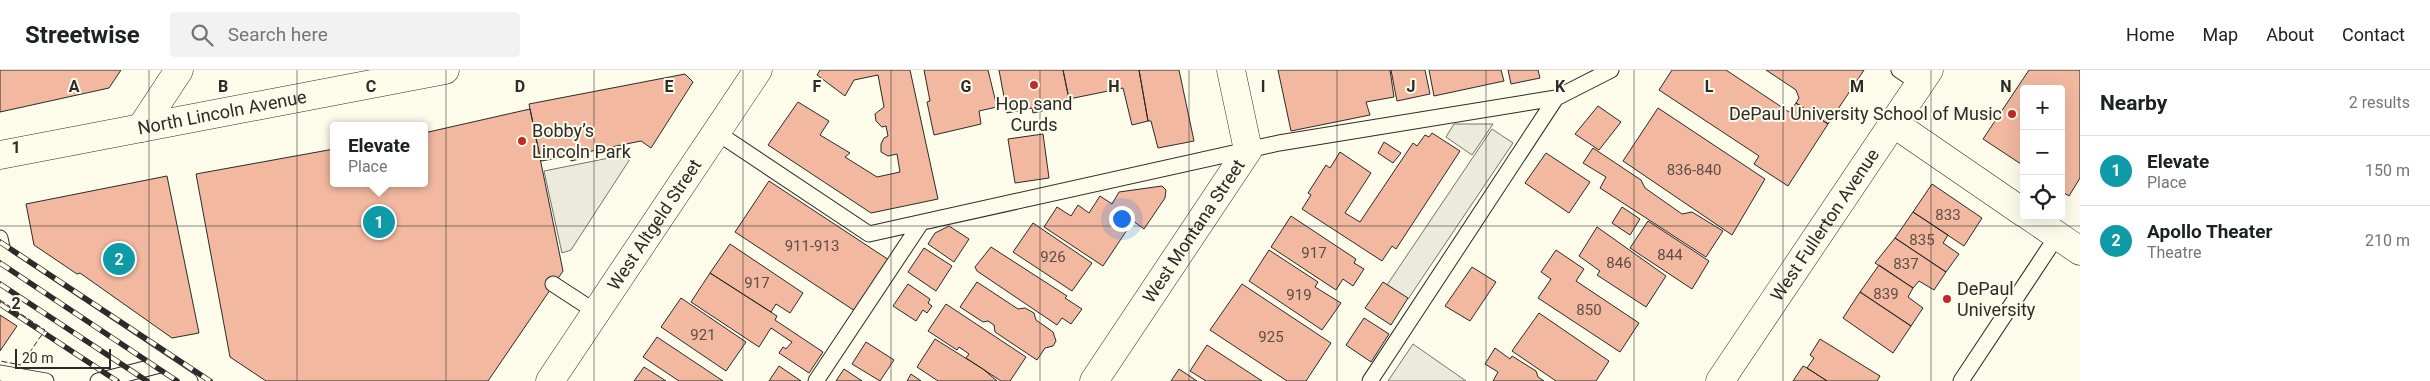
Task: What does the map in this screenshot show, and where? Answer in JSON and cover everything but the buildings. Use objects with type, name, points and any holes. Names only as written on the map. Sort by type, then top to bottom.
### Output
[{"type":"street","points":[[141,128],[179,70]]},
{"type":"street","name":"North Lincoln Avenue","points":[[0,155],[445,70]]},
{"type":"street","name":"West Altgeld Street","points":[[550,381],[758,70]]},
{"type":"street","name":"West Montana Street","points":[[1094,381],[1248,150],[1231,70]]},
{"type":"street","name":"West Fullerton Avenue","points":[[1720,381],[1893,123],[1916,75]]},
{"type":"street","points":[[1893,123],[2020,210]]},
{"type":"street","points":[[2035,220],[2080,251]]},
{"type":"lane","points":[[716,132],[869,234],[1248,150],[1556,98],[1610,70]]},
{"type":"lane","points":[[1370,381],[1556,98]]},
{"type":"lane","points":[[816,381],[920,223]]},
{"type":"lane","points":[[1961,381],[2057,236]]},
{"type":"lane","points":[[0,238],[4,257],[190,381]]},
{"type":"lane","points":[[554,284],[596,312]]},
{"type":"lane","points":[[98,381],[164,364]]},
{"type":"lane","points":[[0,373],[46,381]]},
{"type":"shaded area","points":[[1454,124],[1493,124],[1472,155],[1446,137]]},
{"type":"shaded area","points":[[1492,129],[1513,143],[1408,299],[1387,285]]},
{"type":"shaded area","points":[[614,157],[630,159],[571,250],[562,253],[544,171]]},
{"type":"shaded area","points":[[1413,344],[1466,381],[1388,381]]},
{"type":"railway","points":[[0,242],[210,381]]},
{"type":"railway","points":[[0,263],[177,381]]},
{"type":"railway","points":[[0,284],[147,381]]},
{"type":"railway","points":[[0,304],[117,381]]},
{"type":"fence","points":[[0,300],[45,330],[21,365],[0,361]]},
{"type":"place","name":"Hop sand Curds","points":[[1034,85]]},
{"type":"place","name":"DePaul University School of Music","points":[[2012,114]]},
{"type":"place","name":"Bobby’s Lincoln Park","points":[[522,141]]},
{"type":"place","name":"Elevate","points":[[379,222]]},
{"type":"place","name":"Apollo Theater","points":[[119,259]]},
{"type":"place","name":"DePaul University","points":[[1947,299]]}]
